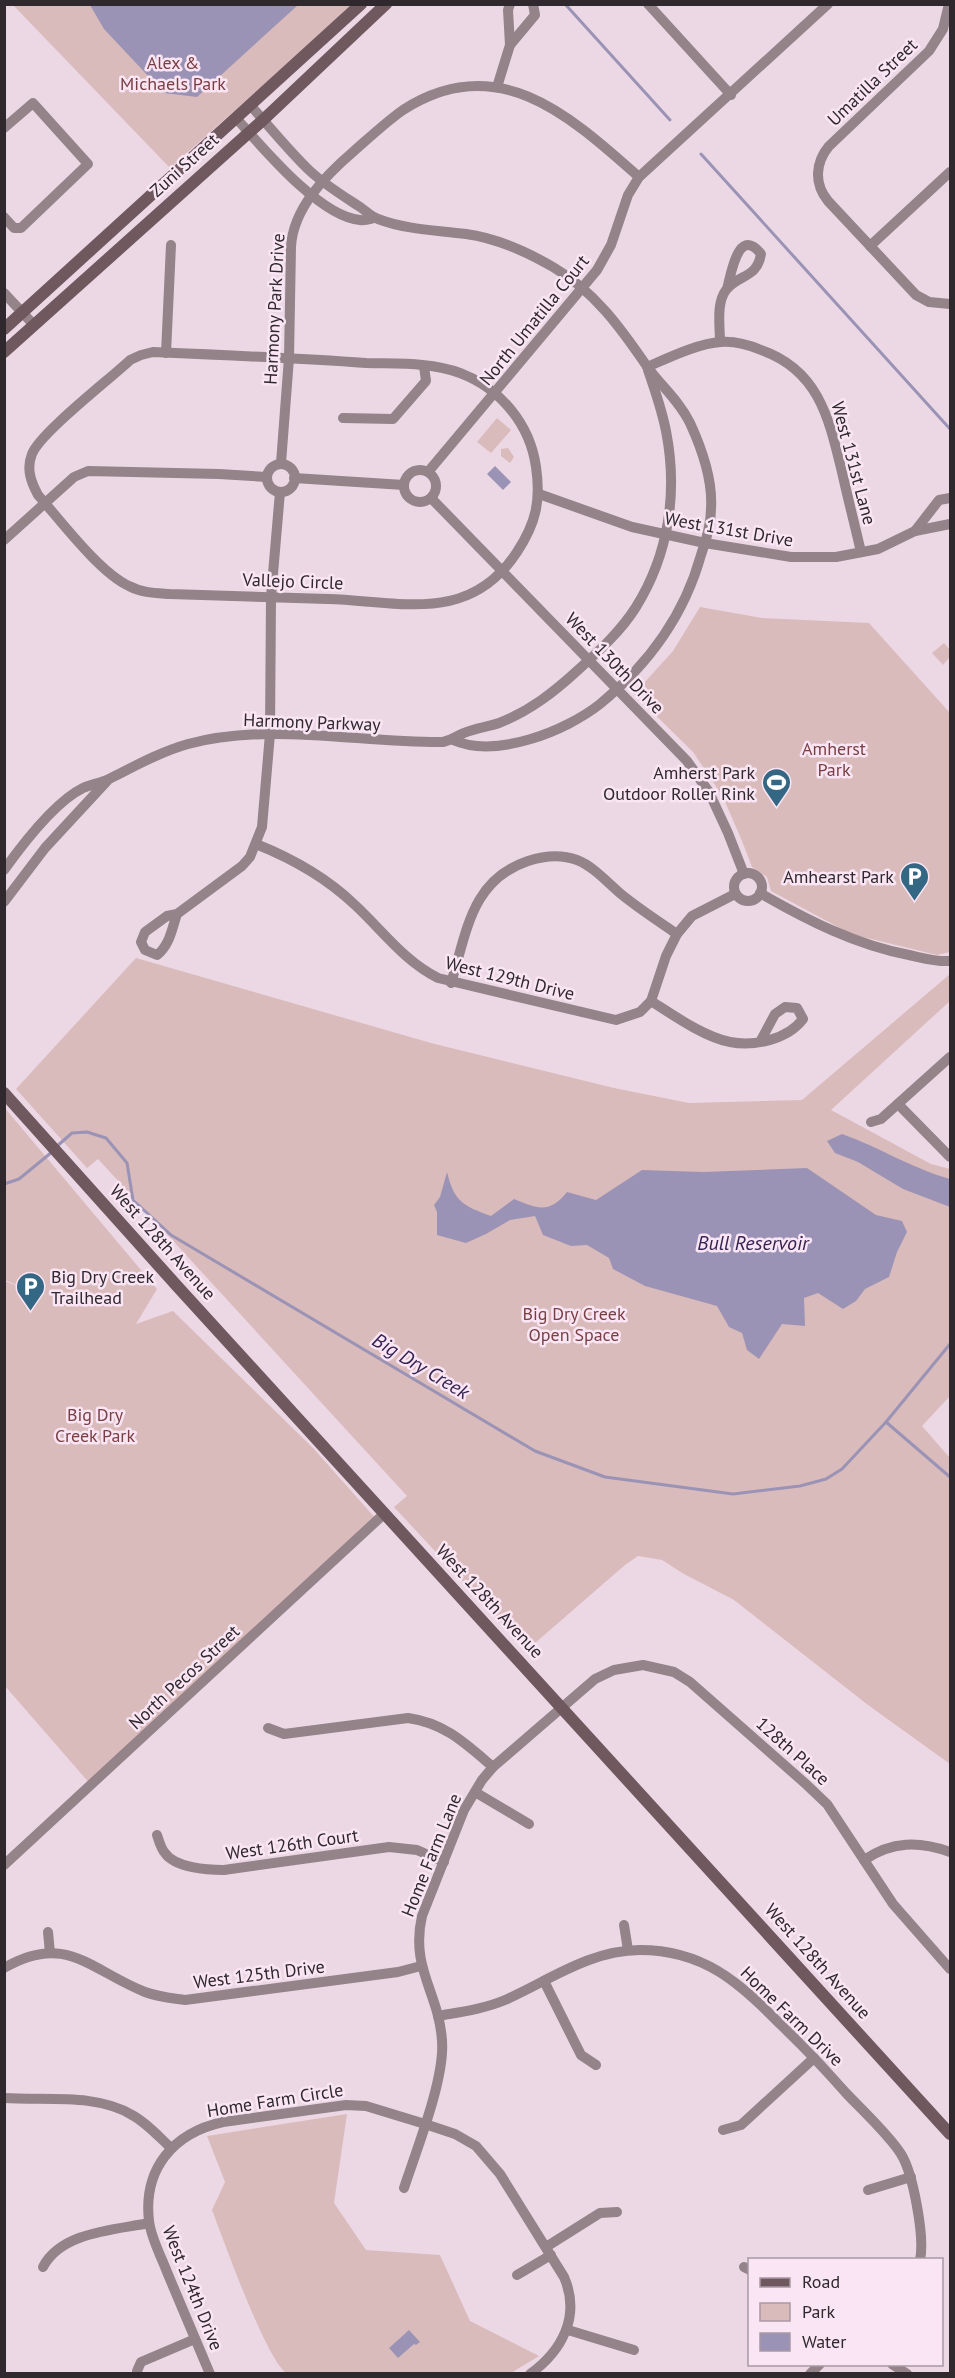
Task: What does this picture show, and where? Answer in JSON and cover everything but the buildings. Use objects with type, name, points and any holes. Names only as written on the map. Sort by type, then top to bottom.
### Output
[{"type":"main road","name":"Zuni Street","points":[[5,327],[361,4]]},
{"type":"main road","name":"Zuni Street","points":[[4,352],[263,120],[386,4]]},
{"type":"main road","name":"West 128th Avenue","points":[[4,1093],[951,2134]]},
{"type":"street","points":[[497,87],[510,45],[508,10],[510,4]]},
{"type":"street","points":[[510,45],[535,15],[534,4]]},
{"type":"street","points":[[648,4],[731,95]]},
{"type":"street","name":"North Umatilla Court","points":[[428,472],[597,270],[611,245],[621,212],[639,177],[828,4]]},
{"type":"street","name":"Umatilla Street","points":[[870,246],[828,201],[820,186],[819,163],[827,147],[929,51],[943,29],[949,4]]},
{"type":"street","name":"Harmony Park Drive","points":[[281,463],[289,358],[291,239],[297,219],[323,182],[395,116],[419,101],[450,90],[497,87],[528,96],[553,108],[590,133],[639,177]]},
{"type":"street","points":[[4,128],[33,103],[88,164],[21,228],[14,228],[4,217]]},
{"type":"street","name":"Harmony Parkway","points":[[4,870],[29,837],[66,800],[81,789],[107,780],[148,758],[183,746],[227,737],[270,734],[372,740],[453,740],[466,746],[478,746],[517,742],[540,736],[569,724],[618,689],[660,643],[687,595],[705,543],[711,509],[709,481],[704,459],[689,422],[672,393],[647,367],[619,325],[583,288],[555,268],[510,246],[477,236],[405,228],[374,218],[309,170],[250,105]]},
{"type":"street","name":"Harmony Parkway","points":[[236,118],[312,196],[336,212],[349,217],[362,220],[374,218]]},
{"type":"street","points":[[951,172],[870,246],[916,295],[929,302],[951,304]]},
{"type":"street","points":[[166,353],[171,245]]},
{"type":"street","points":[[720,342],[721,301],[727,289]]},
{"type":"street","points":[[4,293],[34,325]]},
{"type":"street","points":[[5,327],[18,339]]},
{"type":"street","name":"West 131st Lane","points":[[647,367],[678,354],[720,342],[741,344],[768,352],[798,371],[816,392],[831,427],[861,552]]},
{"type":"street","name":"Vallejo Circle","points":[[147,353],[289,358],[424,366],[460,373],[496,393],[519,421],[531,445],[539,494],[537,508],[526,536],[513,559],[490,583],[477,592],[441,604],[418,605],[353,600],[156,594],[129,587],[106,570],[45,503],[32,484],[29,471],[32,454],[40,441],[130,360],[147,353]]},
{"type":"street","points":[[343,418],[393,419],[426,381],[424,366]]},
{"type":"street","name":"Harmony Parkway","points":[[453,740],[464,733],[514,717],[542,701],[613,636],[636,607],[654,574],[666,535],[671,469],[666,432],[647,367]]},
{"type":"street","points":[[281,463],[290,467],[294,478],[289,489],[280,492],[272,488],[267,477],[272,467],[281,463]]},
{"type":"street","points":[[4,540],[74,477],[84,472],[97,470],[267,477]]},
{"type":"street","points":[[420,470],[428,472],[436,484],[435,492],[430,498],[419,502],[408,497],[404,485],[406,477],[420,470]]},
{"type":"street","points":[[294,478],[404,485]]},
{"type":"street","points":[[177,914],[242,866],[256,844],[262,827],[270,734],[271,597],[280,492]]},
{"type":"street","name":"West 131st Drive","points":[[539,494],[632,527],[705,543],[791,557],[836,557],[878,549],[915,531],[951,524]]},
{"type":"street","name":"West 130th Drive","points":[[430,498],[503,570],[687,761],[709,792],[744,874]]},
{"type":"street","name":"West 131st Drive","points":[[915,531],[939,500],[951,498]]},
{"type":"street","name":"Harmony Parkway","points":[[4,902],[40,854],[107,780]]},
{"type":"street","name":"West 129th Drive","points":[[256,844],[325,881],[351,901],[412,961],[426,972],[451,982],[616,1020],[640,1012],[651,1001]]},
{"type":"street","points":[[451,982],[474,910],[483,892],[498,876],[516,865],[536,858],[556,856],[578,860],[677,934]]},
{"type":"street","points":[[744,874],[753,874],[759,880],[760,893],[750,901],[741,900],[735,894],[735,882],[744,874]]},
{"type":"street","points":[[760,893],[857,942],[924,958],[951,960]]},
{"type":"street","points":[[735,894],[692,916],[677,934],[666,956],[651,1001],[687,1025],[730,1042],[760,1042]]},
{"type":"street","points":[[871,1122],[881,1119],[951,1057]]},
{"type":"street","points":[[898,1104],[950,1158]]},
{"type":"street","name":"North Pecos Street","points":[[4,1865],[385,1513]]},
{"type":"street","name":"128th Place","points":[[562,1706],[595,1679],[614,1670],[643,1665],[674,1672],[704,1694],[827,1804],[893,1904],[951,1969]]},
{"type":"street","name":"Home Farm Lane","points":[[404,2188],[425,2124],[441,2060],[442,2038],[438,2016],[421,1966],[418,1948],[418,1932],[422,1916],[464,1810],[475,1792],[493,1767],[562,1706]]},
{"type":"street","points":[[268,1728],[284,1734],[408,1718],[416,1719],[446,1729],[493,1767]]},
{"type":"street","points":[[475,1792],[529,1824]]},
{"type":"street","name":"West 126th Court","points":[[157,1835],[164,1853],[170,1858],[207,1870],[224,1870],[389,1847],[417,1850],[444,1862]]},
{"type":"street","points":[[864,1860],[885,1848],[913,1843],[930,1845],[951,1852]]},
{"type":"street","points":[[624,1925],[628,1950]]},
{"type":"street","points":[[48,1932],[50,1953]]},
{"type":"street","name":"Home Farm Drive","points":[[438,2016],[492,2005],[591,1959],[628,1950],[665,1953],[710,1966],[745,1989],[814,2058],[901,2153],[911,2177],[922,2248],[920,2258]]},
{"type":"street","name":"West 125th Drive","points":[[4,1968],[33,1954],[50,1953],[77,1957],[152,1994],[185,2000],[398,1972],[421,1966]]},
{"type":"street","points":[[544,1981],[581,2055],[596,2065]]},
{"type":"street","points":[[723,2130],[741,2125],[814,2058]]},
{"type":"street","points":[[4,2098],[94,2103],[117,2108],[134,2116],[171,2148]]},
{"type":"street","name":"Home Farm Circle","points":[[171,2148],[186,2135],[210,2125],[346,2104],[366,2106],[455,2134],[485,2154],[500,2174],[564,2277],[570,2295],[567,2330]]},
{"type":"street","name":"West 124th Drive","points":[[171,2148],[160,2163],[151,2182],[148,2203],[149,2223],[210,2373]]},
{"type":"street","points":[[868,2190],[911,2177]]},
{"type":"street","points":[[517,2275],[600,2213],[617,2212]]},
{"type":"street","points":[[43,2267],[53,2251],[69,2243],[102,2232],[149,2223]]},
{"type":"street","points":[[530,2373],[553,2354],[567,2330],[634,2350]]},
{"type":"street","points":[[137,2371],[141,2362],[195,2339]]},
{"type":"green space","name":"Alex & Michaels Park","points":[[13,5],[353,5],[170,168]]},
{"type":"green space","points":[[497,418],[511,430],[491,453],[477,442]]},
{"type":"green space","points":[[508,448],[514,457],[510,463],[501,456],[501,449]]},
{"type":"green space","name":"Amherst Park","points":[[700,607],[762,618],[869,623],[950,713],[950,952],[937,955],[851,934],[771,891],[767,877],[752,867],[723,797],[693,752],[634,694],[673,651]]},
{"type":"green space","points":[[944,643],[950,650],[950,657],[943,665],[932,653]]},
{"type":"green space","name":"Big Dry Creek Open Space","points":[[136,958],[431,1043],[614,1088],[689,1103],[802,1100],[950,974],[950,1001],[831,1110],[931,1164],[950,1169],[950,1396],[922,1426],[950,1458],[950,1764],[868,1705],[734,1600],[662,1560],[638,1556],[527,1650],[394,1507],[407,1496],[98,1159],[87,1168],[16,1089]]},
{"type":"green space","name":"Big Dry Creek Park","points":[[4,1107],[157,1289],[136,1324],[173,1311],[313,1448],[377,1520],[91,1785],[5,1686],[5,1281],[43,1296],[5,1280]]},
{"type":"green space","points":[[347,2114],[334,2203],[366,2250],[440,2255],[470,2321],[539,2356],[511,2373],[286,2373],[277,2363],[257,2323],[212,2210],[225,2182],[207,2136]]},
{"type":"water","points":[[90,5],[298,5],[197,97],[164,93],[104,29]]},
{"type":"water","points":[[495,466],[511,482],[503,490],[487,474]]},
{"type":"water","points":[[842,1134],[923,1170],[950,1179],[950,1207],[903,1189],[858,1162],[835,1153],[827,1141]]},
{"type":"water","name":"Bull Reservoir","points":[[807,1168],[876,1215],[902,1221],[907,1232],[897,1252],[889,1277],[865,1289],[856,1301],[843,1309],[818,1293],[804,1298],[805,1326],[782,1324],[759,1359],[747,1350],[742,1333],[729,1327],[717,1306],[645,1286],[613,1269],[609,1258],[587,1245],[571,1246],[543,1235],[535,1216],[510,1220],[466,1243],[437,1235],[437,1212],[434,1205],[440,1197],[447,1172],[453,1190],[462,1202],[491,1216],[514,1199],[543,1208],[554,1204],[567,1192],[596,1200],[642,1170],[703,1172]]},
{"type":"water","points":[[409,2330],[420,2342],[414,2344],[398,2358],[389,2348]]},
{"type":"waterway","points":[[565,4],[670,120]]},
{"type":"waterway","points":[[701,154],[950,429]]},
{"type":"waterway","name":"Big Dry Creek","points":[[56,1147],[72,1133],[87,1132],[106,1138],[127,1163],[133,1200],[171,1235],[535,1451],[605,1477],[733,1494],[800,1486],[826,1479],[842,1469],[886,1422],[950,1344]]},
{"type":"waterway","name":"Big Dry Creek","points":[[4,1184],[19,1179],[52,1152]]},
{"type":"waterway","name":"Big Dry Creek","points":[[886,1422],[950,1477]]},
{"type":"place","name":"Amherst Park Outdoor Roller Rink","points":[[776,808]]},
{"type":"place","name":"Amhearst Park","points":[[915,902]]},
{"type":"place","name":"Big Dry Creek Trailhead","points":[[30,1312]]}]
